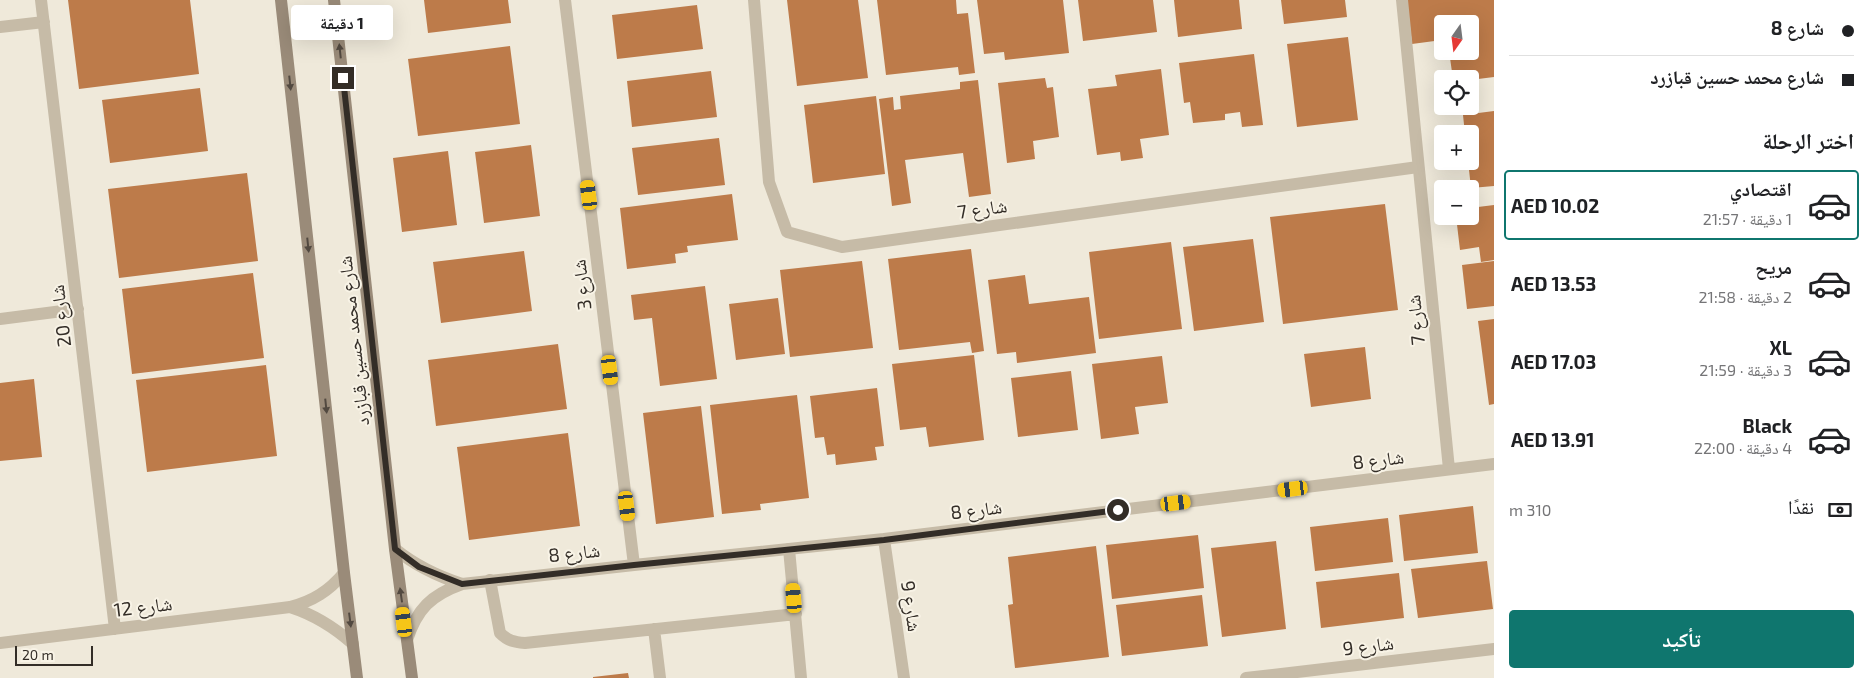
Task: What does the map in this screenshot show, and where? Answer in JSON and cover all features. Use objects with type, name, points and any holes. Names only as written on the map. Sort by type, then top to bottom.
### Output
[{"type":"street","name":"شارع 20","points":[[42,0],[114,629]]},
{"type":"street","name":"شارع محمد حسين قبازرد","points":[[281,0],[344,573],[358,678]]},
{"type":"street","name":"شارع محمد حسين قبازرد","points":[[334,0],[395,549],[412,678]]},
{"type":"street","name":"شارع 3","points":[[565,0],[634,565]]},
{"type":"street","name":"شارع 7","points":[[754,0],[769,182],[787,232],[842,247],[1418,167]]},
{"type":"street","name":"شارع 7","points":[[1402,0],[1449,470]]},
{"type":"street","points":[[0,27],[44,22]]},
{"type":"street","points":[[0,319],[78,309]]},
{"type":"street","name":"شارع 8","points":[[407,640],[412,625],[421,610],[432,599],[446,590],[462,584],[884,540],[1494,464]]},
{"type":"street","name":"شارع 9","points":[[884,540],[904,678]]},
{"type":"street","name":"شارع 8","points":[[395,549],[419,567],[462,584]]},
{"type":"street","points":[[789,549],[801,678]]},
{"type":"street","name":"شارع 12","points":[[0,644],[290,607],[303,604],[326,591],[344,573]]},
{"type":"street","points":[[490,580],[500,633],[505,639],[513,642],[525,643],[796,614]]},
{"type":"street","name":"شارع 12","points":[[290,607],[330,625],[354,644]]},
{"type":"street","points":[[654,629],[660,678]]},
{"type":"street","name":"شارع 9","points":[[1246,678],[1494,649]]},
{"type":"building","points":[[68,0],[190,0],[199,74],[79,89]]},
{"type":"building","points":[[424,0],[508,0],[511,23],[428,33]]},
{"type":"building","points":[[787,0],[858,0],[868,78],[797,86]]},
{"type":"building","points":[[877,0],[956,0],[957,14],[968,13],[975,73],[959,75],[958,67],[886,75]]},
{"type":"building","points":[[977,0],[1063,0],[1069,53],[1005,60],[1004,52],[984,54]]},
{"type":"building","points":[[1078,0],[1153,0],[1157,32],[1083,41]]},
{"type":"building","points":[[1174,0],[1239,0],[1242,29],[1178,37]]},
{"type":"building","points":[[1281,0],[1345,0],[1347,17],[1284,24]]},
{"type":"building","points":[[1407,0],[1494,0],[1494,77],[1479,79],[1479,70],[1452,70],[1450,60],[1479,60],[1479,15],[1434,15],[1434,41],[1412,44]]},
{"type":"building","points":[[697,5],[703,49],[617,59],[612,15]]},
{"type":"building","points":[[1348,37],[1358,120],[1297,127],[1287,44]]},
{"type":"building","points":[[510,46],[520,124],[418,136],[408,59]]},
{"type":"building","points":[[1254,54],[1263,125],[1242,127],[1240,112],[1225,114],[1225,120],[1193,123],[1190,102],[1184,103],[1179,63]]},
{"type":"building","points":[[1161,69],[1169,135],[1140,139],[1143,158],[1121,161],[1120,152],[1097,155],[1088,89],[1117,86],[1115,75]]},
{"type":"building","points":[[711,71],[717,117],[632,127],[627,81]]},
{"type":"building","points":[[1045,78],[1047,88],[1053,87],[1059,137],[1033,141],[1035,159],[1007,163],[998,83]]},
{"type":"building","points":[[978,80],[991,194],[969,197],[963,153],[905,160],[911,203],[892,206],[879,99],[893,97],[894,110],[901,109],[900,96],[960,89],[960,82]]},
{"type":"building","points":[[200,88],[208,151],[110,163],[102,100]]},
{"type":"building","points":[[876,96],[885,174],[813,183],[804,105]]},
{"type":"building","points":[[1494,111],[1494,186],[1479,187],[1479,180],[1470,180],[1469,170],[1479,170],[1479,125],[1464,125],[1463,115],[1479,115],[1479,113]]},
{"type":"building","points":[[719,138],[725,185],[638,195],[632,148]]},
{"type":"building","points":[[531,145],[540,216],[484,223],[475,152]]},
{"type":"building","points":[[448,151],[457,225],[402,232],[393,158]]},
{"type":"building","points":[[247,173],[258,261],[119,278],[108,189]]},
{"type":"building","points":[[732,194],[738,240],[687,246],[688,252],[675,254],[676,263],[627,269],[620,208]]},
{"type":"building","points":[[1385,204],[1398,310],[1283,324],[1270,217]]},
{"type":"building","points":[[1494,205],[1494,260],[1481,262],[1479,247],[1460,250],[1457,225],[1479,225],[1479,207]]},
{"type":"building","points":[[1253,239],[1264,322],[1194,331],[1183,247]]},
{"type":"building","points":[[1171,242],[1182,329],[1099,339],[1089,252]]},
{"type":"building","points":[[971,249],[984,351],[972,353],[970,342],[899,350],[888,259]]},
{"type":"building","points":[[524,251],[532,311],[441,323],[433,262]]},
{"type":"building","points":[[862,261],[873,348],[790,357],[780,270]]},
{"type":"building","points":[[1494,261],[1494,306],[1467,309],[1462,265]]},
{"type":"building","points":[[253,273],[264,358],[132,374],[122,289]]},
{"type":"building","points":[[1025,275],[1029,304],[1089,297],[1096,353],[1017,363],[1016,352],[997,354],[988,280]]},
{"type":"building","points":[[705,286],[717,379],[660,386],[652,318],[634,320],[631,295]]},
{"type":"building","points":[[778,298],[785,354],[736,360],[729,304]]},
{"type":"building","points":[[1494,319],[1494,404],[1489,405],[1478,321]]},
{"type":"building","points":[[558,344],[567,409],[436,426],[428,360]]},
{"type":"building","points":[[1365,347],[1371,399],[1311,407],[1304,354]]},
{"type":"building","points":[[974,355],[984,440],[929,447],[926,427],[900,430],[892,364]]},
{"type":"building","points":[[1162,356],[1168,403],[1135,407],[1139,434],[1101,439],[1092,364]]},
{"type":"building","points":[[266,365],[277,456],[147,472],[136,380]]},
{"type":"building","points":[[1071,371],[1078,430],[1018,437],[1011,378]]},
{"type":"building","points":[[34,379],[42,457],[0,461],[0,383]]},
{"type":"building","points":[[877,388],[884,446],[875,447],[877,460],[836,465],[835,454],[827,455],[824,437],[815,438],[810,396]]},
{"type":"building","points":[[797,395],[809,498],[760,504],[761,510],[722,514],[710,405]]},
{"type":"building","points":[[701,406],[714,517],[656,524],[643,413]]},
{"type":"building","points":[[568,433],[580,526],[469,540],[457,447]]},
{"type":"building","points":[[1473,506],[1478,553],[1404,561],[1399,515]]},
{"type":"building","points":[[1388,518],[1393,562],[1315,571],[1310,527]]},
{"type":"building","points":[[1198,535],[1204,588],[1112,599],[1106,545]]},
{"type":"building","points":[[1276,541],[1286,629],[1222,637],[1211,548]]},
{"type":"building","points":[[1096,546],[1109,657],[1015,668],[1008,605],[1013,604],[1008,557]]},
{"type":"building","points":[[1487,561],[1493,609],[1418,618],[1411,569]]},
{"type":"building","points":[[1399,573],[1404,618],[1321,628],[1316,582]]},
{"type":"building","points":[[1202,595],[1208,646],[1122,656],[1116,605]]},
{"type":"building","points":[[628,673],[629,678],[593,678],[593,677]]},
{"type":"route","points":[[343,78],[395,549],[419,567],[462,584],[884,540],[1118,510]]}]
